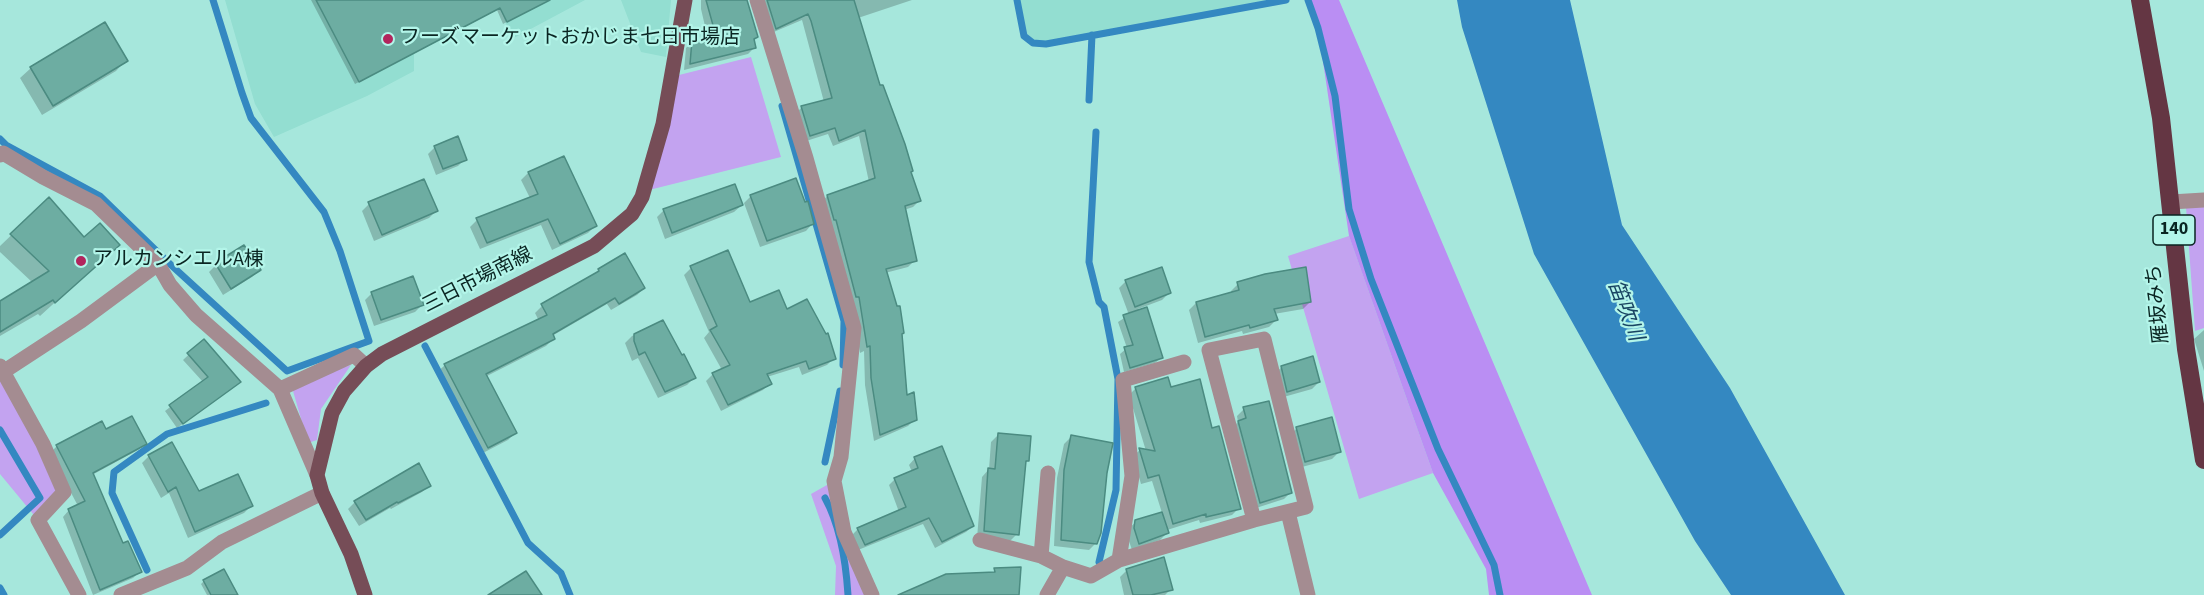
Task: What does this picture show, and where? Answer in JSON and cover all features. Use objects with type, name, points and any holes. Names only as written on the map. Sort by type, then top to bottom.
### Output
[{"type":"highway","name":"雁坂みち","points":[[2140,0],[2161,118],[2186,349],[2204,460]]},
{"type":"main road","name":"三日市場南線","points":[[365,595],[351,554],[322,493],[317,475],[332,412],[344,391],[366,366],[408,340],[594,246],[632,214],[642,197],[663,124],[685,0]]},
{"type":"street","points":[[757,0],[800,138],[854,328],[841,457],[834,481],[844,532],[872,595]]},
{"type":"street","points":[[0,154],[3,153],[43,177],[96,204],[158,264],[170,285],[196,315],[280,389],[317,475]]},
{"type":"street","points":[[2171,202],[2204,200]]},
{"type":"street","points":[[79,595],[38,520],[64,492],[43,444],[2,369],[81,321],[158,264]]},
{"type":"street","points":[[980,540],[1041,556],[1063,567],[1091,576],[1119,560],[1305,507],[1264,339],[1209,350],[1254,520]]},
{"type":"street","points":[[280,389],[354,355],[366,366]]},
{"type":"street","points":[[1119,560],[1132,476],[1123,380],[1184,362]]},
{"type":"street","points":[[1041,556],[1048,473]]},
{"type":"street","points":[[121,595],[187,568],[222,542],[322,493]]},
{"type":"street","points":[[1288,512],[1308,595]]},
{"type":"street","points":[[1047,595],[1063,567]]},
{"type":"shaded area","points":[[225,0],[585,0],[512,39],[500,8],[414,53],[414,71],[367,96],[274,137],[255,104]]},
{"type":"shaded area","points":[[621,0],[671,0],[666,57],[641,52]]},
{"type":"shaded area","points":[[1017,0],[1286,0],[1046,44],[1033,43],[1024,36]]},
{"type":"shaded area","points":[[1308,0],[1339,0],[1592,595],[1489,595],[1486,569],[1433,473],[1349,236],[1318,28]]},
{"type":"shaded area","points":[[751,57],[781,157],[649,190],[675,76]]},
{"type":"shaded area","points":[[2204,205],[2204,328],[2195,331],[2186,207]]},
{"type":"shaded area","points":[[1349,236],[1433,473],[1359,499],[1288,256]]},
{"type":"shaded area","points":[[351,365],[321,409],[317,440],[308,443],[291,384]]},
{"type":"shaded area","points":[[0,366],[64,492],[38,520],[0,474]]},
{"type":"shaded area","points":[[834,481],[872,595],[835,595],[836,566],[811,494]]},
{"type":"water","name":"笛吹川","points":[[1457,0],[1570,0],[1622,225],[1730,388],[1845,595],[1731,595],[1695,541],[1534,254],[1462,27]]},
{"type":"building","name":"フーズマーケットおかじま七日市場店","points":[[316,0],[550,0],[507,22],[500,8],[359,82]]},
{"type":"building","points":[[706,0],[747,0],[758,37],[754,39],[756,48],[690,64],[692,40],[716,36]]},
{"type":"building","points":[[767,0],[854,0],[880,85],[883,85],[905,144],[921,201],[905,206],[917,261],[886,269],[897,306],[900,306],[904,333],[902,334],[907,395],[914,392],[917,420],[880,435],[871,378],[870,346],[867,347],[859,297],[856,297],[836,220],[834,220],[827,195],[875,178],[865,130],[839,141],[835,128],[810,136],[801,106],[832,98],[811,21],[808,14],[776,29]]},
{"type":"building","points":[[105,22],[128,61],[53,106],[30,67]]},
{"type":"building","points":[[458,136],[467,160],[443,169],[434,146]]},
{"type":"building","points":[[564,156],[597,226],[560,244],[548,219],[487,243],[476,218],[538,194],[528,172]]},
{"type":"building","points":[[796,178],[805,202],[808,201],[814,224],[767,241],[750,195]]},
{"type":"building","points":[[424,179],[438,211],[382,235],[368,202]]},
{"type":"building","points":[[735,184],[743,205],[672,233],[663,209]]},
{"type":"building","points":[[49,197],[84,237],[100,223],[120,245],[55,303],[53,300],[0,332],[0,301],[49,271],[10,234]]},
{"type":"building","points":[[244,245],[261,270],[231,289],[215,263]]},
{"type":"building","points":[[728,250],[750,302],[779,290],[787,309],[807,299],[826,334],[828,333],[836,359],[809,369],[806,361],[767,374],[772,384],[728,405],[712,373],[730,365],[710,330],[717,326],[690,266]]},
{"type":"building","points":[[625,253],[645,288],[619,304],[615,298],[553,334],[555,339],[486,374],[517,433],[488,448],[444,364],[547,315],[541,304],[599,271],[598,269]]},
{"type":"building","points":[[1162,267],[1171,293],[1135,307],[1125,280]]},
{"type":"building","points":[[1306,267],[1311,302],[1274,309],[1278,320],[1205,337],[1196,302],[1239,290],[1237,282],[1265,274]]},
{"type":"building","points":[[413,276],[424,305],[381,320],[371,292]]},
{"type":"building","points":[[1147,307],[1163,358],[1130,368],[1124,347],[1133,345],[1123,315]]},
{"type":"building","points":[[663,320],[696,378],[665,392],[645,352],[639,355],[634,341],[634,334]]},
{"type":"building","points":[[204,339],[241,382],[183,424],[169,405],[208,377],[187,353]]},
{"type":"building","points":[[1313,356],[1320,382],[1287,392],[1281,366]]},
{"type":"building","points":[[1168,377],[1171,387],[1200,379],[1212,428],[1219,426],[1241,509],[1206,517],[1206,514],[1173,524],[1159,475],[1148,478],[1139,448],[1155,451],[1135,387]]},
{"type":"building","points":[[1269,401],[1292,493],[1260,503],[1238,421],[1246,418],[1243,407]]},
{"type":"building","points":[[132,416],[147,444],[93,473],[123,543],[128,541],[142,572],[100,590],[68,509],[85,501],[56,445],[102,421],[106,429]]},
{"type":"building","points":[[1332,417],[1341,452],[1305,462],[1296,427]]},
{"type":"building","points":[[998,433],[1031,436],[1029,461],[1026,461],[1019,535],[984,531],[988,468],[995,469]]},
{"type":"building","points":[[1071,435],[1113,443],[1107,473],[1101,533],[1097,544],[1061,540],[1064,470]]},
{"type":"building","points":[[172,442],[199,491],[238,474],[253,506],[195,532],[176,487],[168,492],[148,455]]},
{"type":"building","points":[[942,446],[974,526],[942,542],[929,518],[865,545],[857,528],[906,507],[894,478],[918,468],[914,457]]},
{"type":"building","points":[[419,463],[431,486],[366,520],[354,501]]},
{"type":"building","points":[[1162,512],[1169,533],[1139,544],[1134,528],[1135,520]]},
{"type":"building","points":[[1164,557],[1173,590],[1151,595],[1133,595],[1126,569]]},
{"type":"building","points":[[1021,567],[1019,595],[898,595],[946,574],[995,572],[994,568]]},
{"type":"building","points":[[224,569],[238,595],[211,595],[203,580]]},
{"type":"building","points":[[526,571],[542,595],[488,595]]},
{"type":"waterway","points":[[0,139],[6,145],[100,196],[171,265],[287,371],[369,341],[340,251],[324,212],[251,118],[213,0]]},
{"type":"waterway","points":[[1017,0],[1024,36],[1033,43],[1046,44],[1286,0]]},
{"type":"waterway","points":[[1308,0],[1318,28],[1335,96],[1349,209],[1371,279],[1438,449],[1494,565],[1500,595]]},
{"type":"waterway","points":[[1089,100],[1092,35]]},
{"type":"waterway","points":[[782,106],[844,321],[843,365]]},
{"type":"waterway","points":[[1096,132],[1089,262],[1099,302],[1104,307],[1118,379],[1116,490],[1099,562]]},
{"type":"waterway","points":[[425,346],[528,543],[561,573],[570,595]]},
{"type":"waterway","points":[[825,462],[840,391]]},
{"type":"waterway","points":[[147,570],[112,493],[114,472],[167,434],[266,403]]},
{"type":"waterway","points":[[0,430],[40,498],[0,535]]},
{"type":"waterway","points":[[825,498],[842,545],[848,595]]},
{"type":"waterway","points":[[0,588],[4,595]]},
{"type":"place","name":"フーズマーケットおかじま七日市場店","points":[[388,39]]},
{"type":"place","name":"アルカンシエルA棟","points":[[81,261]]}]
